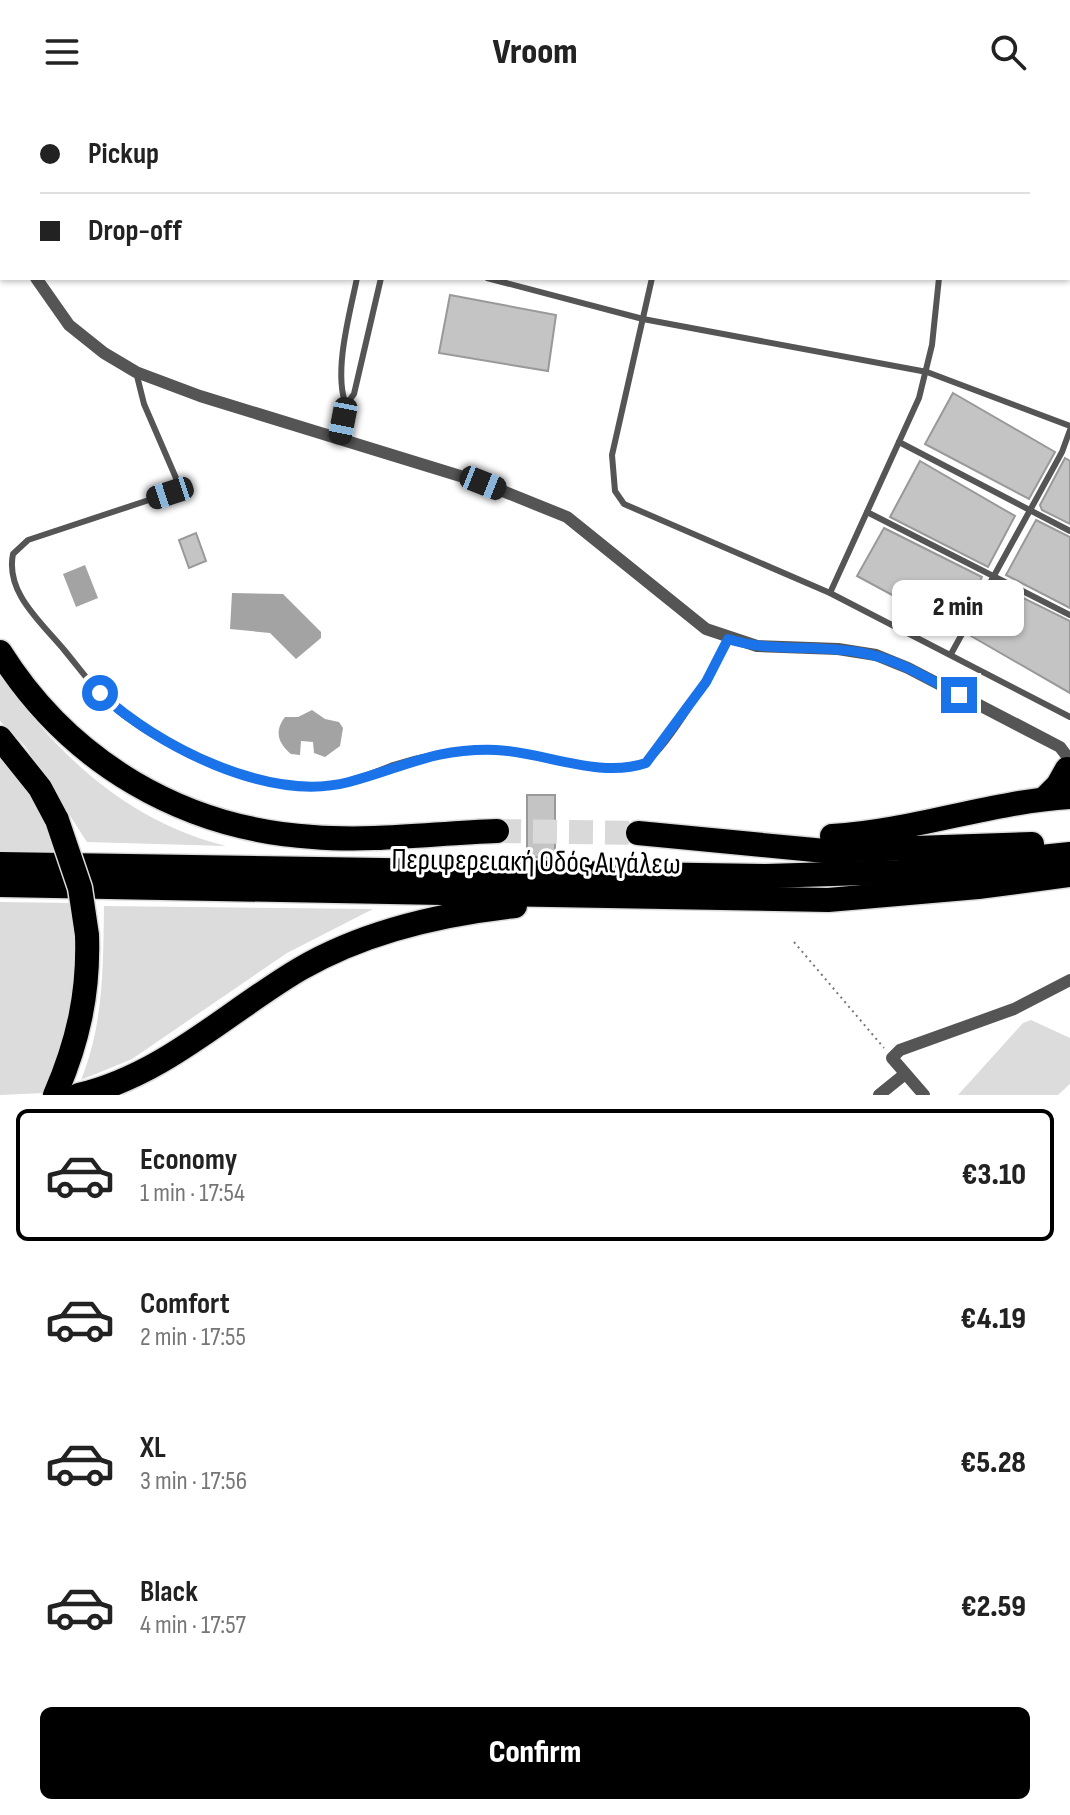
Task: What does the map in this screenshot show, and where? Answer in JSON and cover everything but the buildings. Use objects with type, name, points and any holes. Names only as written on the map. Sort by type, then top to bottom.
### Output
[{"type":"highway","points":[[0,652],[40,707],[85,751],[149,793],[192,812],[260,831],[314,838],[497,831]]},
{"type":"highway","points":[[0,738],[40,788],[57,820],[80,888],[87,935],[86,993],[73,1051],[55,1095]]},
{"type":"highway","points":[[1044,799],[1058,785],[1067,764]]},
{"type":"highway","points":[[676,836],[864,833],[1044,799],[1070,797]]},
{"type":"highway","points":[[638,833],[825,851],[1006,846],[1070,840]]},
{"type":"highway","name":"Περιφερειακή Οδός Αιγάλεω","points":[[0,864],[766,876],[899,872],[1070,854]]},
{"type":"highway","name":"Περιφερειακή Οδός Αιγάλεω","points":[[0,885],[828,900],[1070,875]]},
{"type":"highway","points":[[906,892],[948,898],[1070,885]]},
{"type":"highway","points":[[79,1095],[110,1085],[161,1061],[301,969],[380,933],[478,910],[550,904],[620,904],[687,896]]},
{"type":"street","points":[[37,280],[69,325],[104,353],[136,372],[200,396],[483,483],[567,517],[706,629],[728,639],[757,646],[838,649],[876,655],[908,668],[1067,764]]},
{"type":"street","points":[[924,1095],[892,1058],[908,1045],[1002,1014],[1070,980]]},
{"type":"street","points":[[879,1095],[905,1074]]},
{"type":"lane","points":[[346,405],[341,392],[343,365],[357,280]]},
{"type":"lane","points":[[340,437],[346,405],[354,394],[381,280]]},
{"type":"lane","points":[[495,280],[643,319],[927,372],[1070,428],[951,654]]},
{"type":"lane","points":[[652,280],[612,455],[615,491],[624,504],[830,593],[1070,717]]},
{"type":"lane","points":[[830,593],[899,442],[927,372],[939,280]]},
{"type":"lane","points":[[136,372],[144,404],[176,478],[176,487],[170,493],[28,540],[13,554],[11,577],[24,601],[100,693],[125,717],[197,756],[284,785],[308,787],[351,781],[443,752],[496,750],[597,766],[634,767],[654,756],[715,669],[728,639]]},
{"type":"lane","points":[[899,442],[1070,531]]},
{"type":"lane","points":[[867,512],[1070,615]]},
{"type":"path","points":[[794,942],[892,1058]]},
{"type":"shaded area","points":[[85,565],[98,598],[76,607],[63,574]]},
{"type":"shaded area","points":[[232,593],[283,594],[321,632],[321,638],[296,659],[270,633],[230,629]]},
{"type":"shaded area","points":[[0,675],[46,732],[98,782],[157,820],[190,835],[226,846],[87,842],[25,746],[0,721]]},
{"type":"shaded area","points":[[312,710],[325,719],[339,722],[343,728],[340,746],[325,757],[314,753],[313,742],[301,741],[300,755],[291,754],[279,737],[279,727],[285,717],[298,717]]},
{"type":"shaded area","points":[[0,752],[30,791],[60,852],[0,851]]},
{"type":"shaded area","points":[[0,902],[73,903],[75,952],[71,1000],[61,1047],[44,1093],[0,1095]]},
{"type":"shaded area","points":[[104,906],[373,909],[287,953],[132,1059],[81,1080],[98,1016]]},
{"type":"shaded area","points":[[1031,1020],[1070,1038],[1070,1084],[1058,1095],[958,1095],[1023,1023]]},
{"type":"tunnel","points":[[497,831],[638,833]]},
{"type":"route","points":[[100,693],[125,717],[197,756],[284,785],[308,787],[351,781],[443,752],[496,750],[620,768],[646,763],[715,669],[728,639],[757,646],[838,649],[876,655],[959,695]]}]
